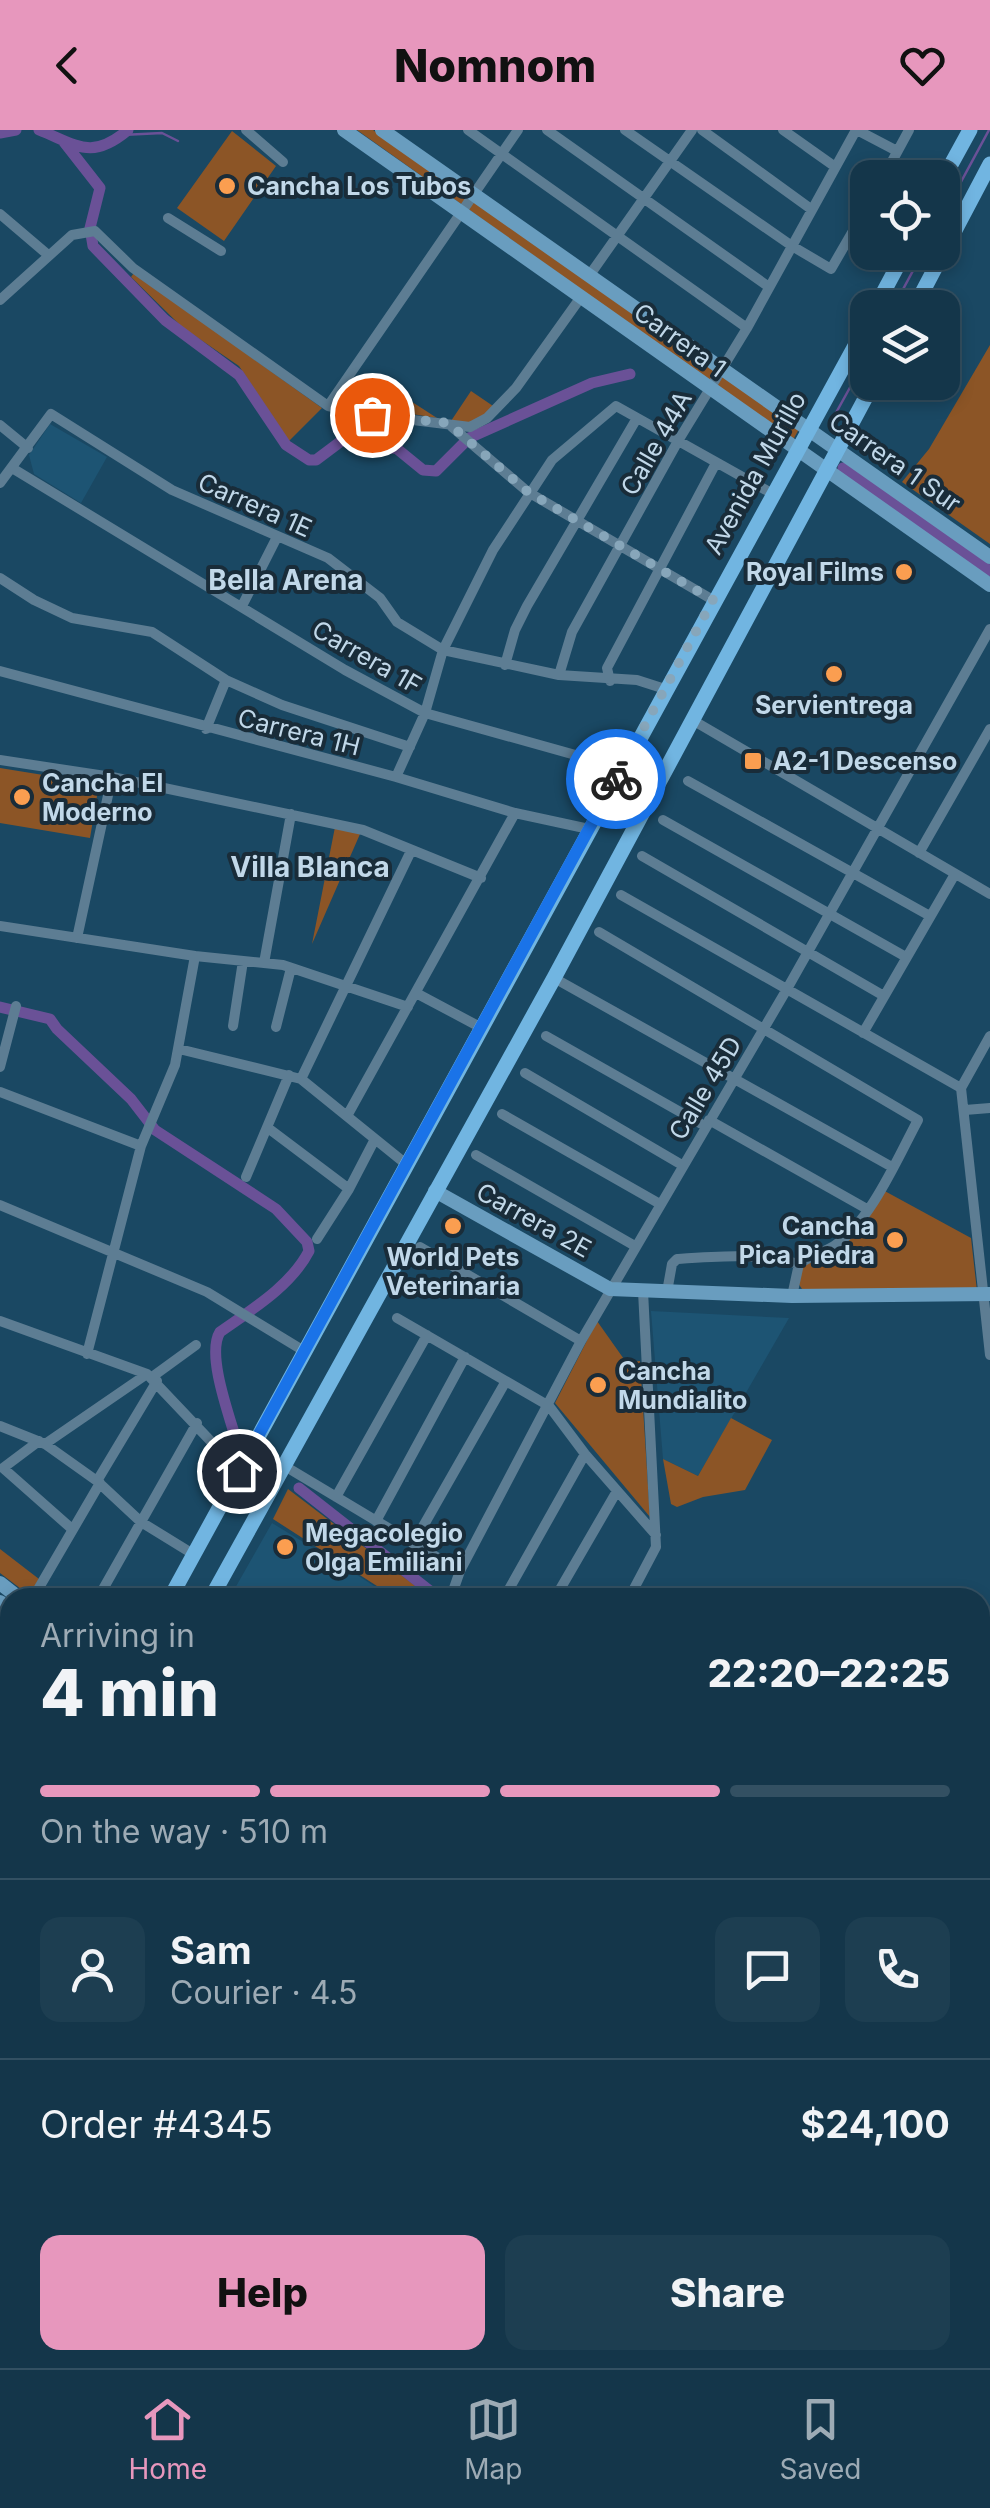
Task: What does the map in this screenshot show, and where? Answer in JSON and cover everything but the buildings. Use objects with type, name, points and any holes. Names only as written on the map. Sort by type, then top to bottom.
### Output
[{"type":"main road","points":[[954,160],[970,130]]},
{"type":"main road","points":[[924,290],[990,164]]},
{"type":"main road","name":"Avenida Murillo","points":[[175,1588],[850,354]]},
{"type":"main road","points":[[216,1588],[554,978],[865,400]]},
{"type":"street","points":[[246,130],[283,162]]},
{"type":"street","name":"Carrera 1","points":[[344,130],[990,585]]},
{"type":"street","name":"Carrera 1 Sur","points":[[382,130],[990,556]]},
{"type":"street","points":[[468,130],[747,328]]},
{"type":"street","points":[[328,406],[518,130]]},
{"type":"street","points":[[547,130],[769,287]]},
{"type":"street","points":[[624,130],[792,246],[832,269],[850,237]]},
{"type":"street","points":[[590,276],[692,130]]},
{"type":"street","points":[[702,130],[812,209]]},
{"type":"street","points":[[783,130],[834,166]]},
{"type":"street","points":[[856,130],[898,152]]},
{"type":"street","name":"Calle 44A","points":[[558,675],[572,632],[856,130]]},
{"type":"street","points":[[893,160],[909,130]]},
{"type":"street","points":[[0,214],[48,254]]},
{"type":"street","points":[[168,218],[221,252]]},
{"type":"street","points":[[3,292],[82,231],[94,231],[133,268],[328,406],[470,427],[500,408],[581,297]]},
{"type":"street","points":[[396,777],[425,712],[443,650],[493,550],[552,460],[616,406],[773,494]]},
{"type":"street","name":"Carrera 1E","points":[[28,448],[52,414],[172,490],[328,558],[380,598],[397,622],[443,650],[558,675],[637,680],[665,690]]},
{"type":"street","points":[[506,665],[516,630],[637,418]]},
{"type":"street","points":[[448,423],[528,492],[713,600]]},
{"type":"street","points":[[0,425],[28,448],[0,483]]},
{"type":"street","points":[[610,680],[607,668],[716,463]]},
{"type":"street","name":"Carrera 1F","points":[[12,468],[345,670],[425,712],[622,768]]},
{"type":"street","points":[[242,606],[277,537]]},
{"type":"street","points":[[0,578],[72,618],[152,632],[226,680],[282,704],[410,747]]},
{"type":"street","name":"Calle 45D","points":[[455,1588],[610,1289],[787,989],[990,629]]},
{"type":"street","name":"Carrera 1H","points":[[0,670],[396,777],[514,813],[589,829]]},
{"type":"street","points":[[206,728],[226,680]]},
{"type":"street","points":[[694,720],[990,894]]},
{"type":"street","points":[[919,853],[990,729]]},
{"type":"street","points":[[0,760],[112,777],[363,830],[481,878]]},
{"type":"street","points":[[77,938],[112,777]]},
{"type":"street","points":[[688,781],[930,916]]},
{"type":"street","points":[[346,1116],[514,813]]},
{"type":"street","points":[[264,963],[290,814]]},
{"type":"street","points":[[663,820],[906,957]]},
{"type":"street","points":[[301,1080],[411,851]]},
{"type":"street","points":[[642,856],[884,996]]},
{"type":"street","points":[[863,1033],[955,874]]},
{"type":"street","points":[[620,895],[961,1088]]},
{"type":"street","points":[[0,926],[291,968],[408,1008]]},
{"type":"street","points":[[599,932],[918,1120],[867,1209],[833,1247],[799,1264],[772,1257],[677,1259],[672,1264],[667,1292]]},
{"type":"street","points":[[87,1354],[141,1146],[179,1049],[194,956]]},
{"type":"street","points":[[234,1026],[243,961]]},
{"type":"street","points":[[276,1028],[291,968]]},
{"type":"street","points":[[554,978],[892,1168]]},
{"type":"street","points":[[416,993],[480,1027]]},
{"type":"street","points":[[0,1068],[16,1006]]},
{"type":"street","points":[[546,1036],[867,1209]]},
{"type":"street","points":[[990,1036],[961,1088],[985,1271],[990,1354]]},
{"type":"street","points":[[179,1049],[301,1080],[406,1164]]},
{"type":"street","points":[[525,1074],[682,1165]]},
{"type":"street","points":[[246,1177],[289,1075]]},
{"type":"street","points":[[0,1092],[141,1146]]},
{"type":"street","points":[[965,1110],[990,1108]]},
{"type":"street","points":[[502,1114],[660,1204]]},
{"type":"street","points":[[268,1128],[349,1189]]},
{"type":"street","points":[[317,1239],[375,1139]]},
{"type":"street","points":[[476,1155],[635,1246]]},
{"type":"street","name":"Carrera 2E","points":[[435,1191],[610,1289]]},
{"type":"street","points":[[0,1205],[174,1276],[253,1317],[304,1351]]},
{"type":"street","points":[[420,1247],[581,1341]]},
{"type":"street","points":[[792,1296],[799,1264]]},
{"type":"street","points":[[610,1289],[792,1296],[986,1295]]},
{"type":"street","points":[[634,1588],[656,1548],[643,1291]]},
{"type":"street","points":[[397,1318],[548,1406],[656,1535]]},
{"type":"street","points":[[0,1321],[152,1377],[239,1471]]},
{"type":"street","points":[[336,1497],[427,1336]]},
{"type":"street","points":[[72,1529],[3,1468],[152,1377],[196,1345]]},
{"type":"street","points":[[376,1521],[465,1357]]},
{"type":"street","points":[[39,1588],[152,1377]]},
{"type":"street","points":[[414,1544],[506,1381]]},
{"type":"street","points":[[104,1588],[197,1423]]},
{"type":"street","points":[[0,1426],[42,1442],[98,1482],[141,1522],[194,1554]]},
{"type":"street","points":[[510,1588],[585,1454]]},
{"type":"street","points":[[283,1465],[460,1572]]},
{"type":"street","points":[[561,1588],[617,1491]]},
{"type":"shaded area","points":[[357,130],[373,130],[799,429],[793,440]]},
{"type":"shaded area","name":"Cancha Los Tubos","points":[[232,131],[276,166],[224,241],[177,208]]},
{"type":"shaded area","points":[[134,273],[322,408],[289,441],[239,366],[182,327],[131,277]]},
{"type":"shaded area","points":[[990,345],[990,544],[902,482],[929,449]]},
{"type":"shaded area","points":[[372,376],[437,418],[355,405]]},
{"type":"shaded area","points":[[471,391],[496,408],[470,424],[451,421]]},
{"type":"shaded area","points":[[50,424],[107,457],[81,503],[34,474],[29,455]]},
{"type":"shaded area","points":[[0,768],[99,784],[90,838],[0,823]]},
{"type":"shaded area","points":[[335,827],[360,834],[312,944]]},
{"type":"shaded area","points":[[881,1189],[971,1238],[977,1291],[802,1289],[798,1283],[801,1267],[812,1259],[838,1258]]},
{"type":"shaded area","points":[[651,1311],[789,1318],[698,1476],[663,1459]]},
{"type":"shaded area","points":[[597,1321],[626,1362],[640,1361],[650,1517],[555,1403]]},
{"type":"shaded area","points":[[731,1418],[772,1440],[745,1490],[703,1497],[677,1507],[671,1504],[663,1459],[698,1476]]},
{"type":"shaded area","points":[[288,1489],[418,1588],[380,1588],[273,1519]]},
{"type":"shaded area","name":"Megacolegio Olga Emiliani","points":[[272,1523],[377,1588],[235,1588]]},
{"type":"shaded area","points":[[0,1549],[39,1579],[33,1588],[20,1588],[0,1573]]},
{"type":"waterway","points":[[0,133],[16,130]]},
{"type":"waterway","points":[[39,130],[74,145],[94,148],[128,130]]},
{"type":"waterway","points":[[960,184],[989,130]]},
{"type":"waterway","points":[[122,135],[162,133],[178,141]]},
{"type":"waterway","points":[[64,142],[100,188],[90,228],[93,246],[165,320],[239,375],[286,445],[309,460],[316,460],[348,436],[363,449],[396,448],[423,470],[436,471],[469,438],[592,383],[630,374]]},
{"type":"waterway","points":[[903,290],[913,270]]},
{"type":"waterway","points":[[832,420],[850,388]]},
{"type":"waterway","points":[[843,468],[990,571]]},
{"type":"waterway","points":[[0,1007],[50,1019],[131,1099],[155,1130],[276,1209],[307,1242],[309,1251],[292,1275],[220,1332],[216,1343],[218,1373],[240,1453]]},
{"type":"waterway","points":[[299,1488],[426,1588]]},
{"type":"way so far","points":[[372,415],[448,423],[528,492],[713,600],[616,779]]},
{"type":"place","name":"Cancha Los Tubos","points":[[227,186]]},
{"type":"place","name":"Royal Films","points":[[904,572]]},
{"type":"place","name":"Servientrega","points":[[834,674]]},
{"type":"place","name":"A2-1 Descenso","points":[[753,761]]},
{"type":"place","name":"Cancha El Moderno","points":[[22,797]]},
{"type":"place","name":"World Pets Veterinaria","points":[[453,1226]]},
{"type":"place","name":"Cancha Pica Piedra","points":[[895,1240]]},
{"type":"place","name":"Cancha Mundialito","points":[[598,1385]]},
{"type":"place","name":"Megacolegio Olga Emiliani","points":[[285,1547]]},
{"type":"district","name":"Bella Arena","points":[[286,580]]},
{"type":"district","name":"Villa Blanca","points":[[310,867]]},
{"type":"route","points":[[239,1471],[616,779]]}]
